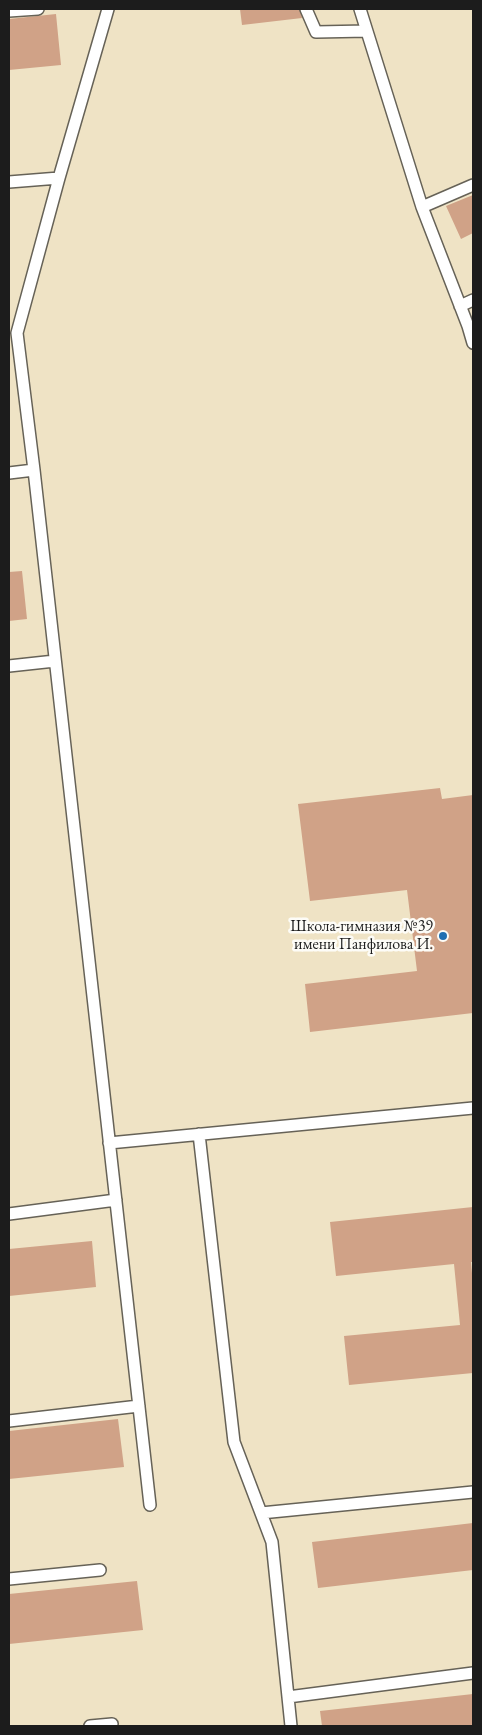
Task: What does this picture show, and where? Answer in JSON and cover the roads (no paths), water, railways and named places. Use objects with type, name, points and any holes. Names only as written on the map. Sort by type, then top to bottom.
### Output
[{"type":"lane","points":[[9,11],[38,9]]},
{"type":"lane","points":[[108,9],[13,334],[34,470],[150,1505]]},
{"type":"lane","points":[[306,9],[316,32],[367,31]]},
{"type":"lane","points":[[360,9],[422,207],[473,342]]},
{"type":"lane","points":[[9,182],[59,178]]},
{"type":"lane","points":[[422,207],[473,185]]},
{"type":"lane","points":[[460,306],[473,300]]},
{"type":"lane","points":[[9,473],[34,470]]},
{"type":"lane","points":[[9,666],[55,661]]},
{"type":"lane","points":[[109,1143],[473,1108]]},
{"type":"lane","points":[[199,1134],[234,1442],[272,1542],[291,1726]]},
{"type":"lane","points":[[9,1214],[116,1200]]},
{"type":"lane","points":[[9,1421],[139,1406]]},
{"type":"lane","points":[[261,1514],[473,1492]]},
{"type":"lane","points":[[9,1579],[100,1570]]},
{"type":"lane","points":[[288,1697],[473,1673]]},
{"type":"lane","points":[[90,1726],[112,1724]]},
{"type":"place","name":"Школа-гимназия №39 имени Панфилова И.","points":[[443,936]]}]
